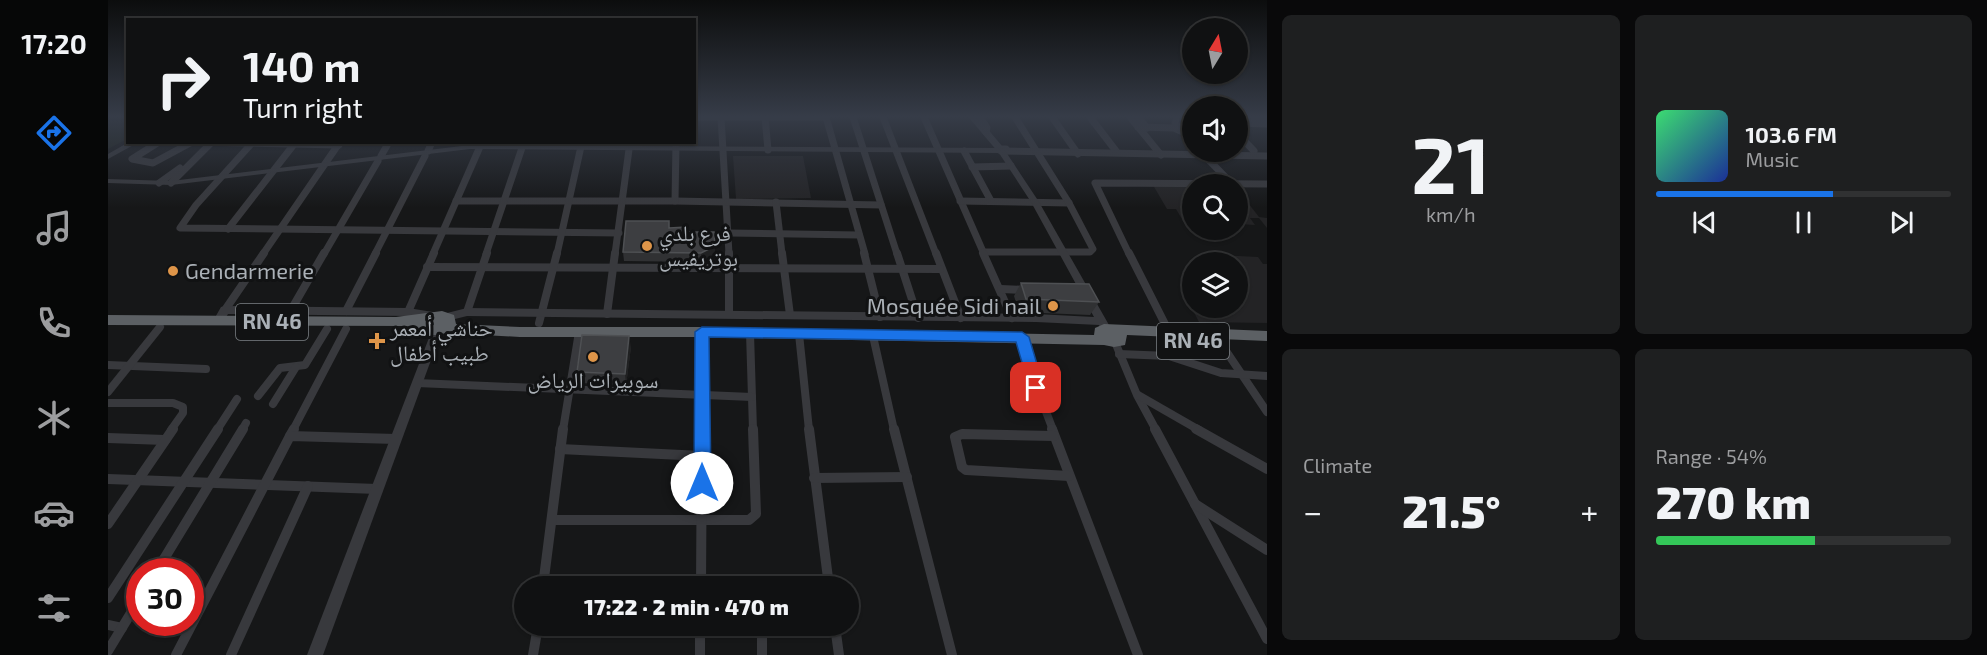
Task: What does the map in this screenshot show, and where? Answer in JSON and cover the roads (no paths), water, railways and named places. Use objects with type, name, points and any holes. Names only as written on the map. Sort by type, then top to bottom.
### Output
[{"type":"highway","name":"RN 46","points":[[108,320],[222,315],[441,323],[579,332],[1022,337],[1111,336],[1169,332],[1267,336]]},
{"type":"highway","name":"RN 46","points":[[108,327],[346,329],[540,318],[1267,343]]},
{"type":"street","points":[[108,157],[126,148]]},
{"type":"street","points":[[150,148],[132,159],[153,163],[182,148]]},
{"type":"street","points":[[171,183],[206,148]]},
{"type":"street","points":[[248,148],[180,226],[188,229],[619,232]]},
{"type":"street","points":[[228,229],[291,148]]},
{"type":"street","points":[[222,315],[337,148]]},
{"type":"street","points":[[291,310],[386,148]]},
{"type":"street","points":[[346,311],[429,148]]},
{"type":"street","points":[[108,181],[171,183],[466,148]]},
{"type":"street","points":[[408,312],[477,148]]},
{"type":"street","points":[[467,312],[523,148]]},
{"type":"street","points":[[540,318],[570,202],[581,148]]},
{"type":"street","points":[[607,314],[629,148]]},
{"type":"street","points":[[675,201],[676,148]]},
{"type":"street","points":[[713,148],[768,150],[1182,152]]},
{"type":"street","points":[[723,148],[729,233],[729,314]]},
{"type":"street","points":[[936,148],[1001,289],[1012,318]]},
{"type":"street","points":[[997,148],[1035,202],[1111,336],[1137,395],[1267,639]]},
{"type":"street","points":[[984,252],[1064,253],[1090,252],[1093,249],[1069,203],[1035,148]]},
{"type":"street","points":[[1074,148],[1077,152]]},
{"type":"street","points":[[1113,148],[1116,152]]},
{"type":"street","points":[[1158,148],[1163,153]]},
{"type":"street","points":[[1159,148],[1163,153]]},
{"type":"street","points":[[1251,148],[1254,151]]},
{"type":"street","points":[[836,150],[880,317]]},
{"type":"street","points":[[862,150],[918,318]]},
{"type":"street","points":[[896,150],[940,269],[961,318]]},
{"type":"street","points":[[963,151],[992,201]]},
{"type":"street","points":[[1248,151],[1267,152]]},
{"type":"street","points":[[1077,152],[1182,154]]},
{"type":"street","points":[[1248,156],[1267,156]]},
{"type":"street","points":[[159,183],[195,158]]},
{"type":"street","points":[[1211,162],[1222,174]]},
{"type":"street","points":[[972,167],[1011,166]]},
{"type":"street","points":[[1169,332],[1095,185],[1100,182],[1182,183]]},
{"type":"street","points":[[1248,183],[1267,184]]},
{"type":"street","points":[[456,201],[675,201],[881,205]]},
{"type":"street","points":[[960,201],[1069,203]]},
{"type":"street","points":[[776,202],[790,315]]},
{"type":"street","points":[[729,233],[859,235]]},
{"type":"street","points":[[427,267],[940,269]]},
{"type":"street","points":[[1001,289],[1037,290]]},
{"type":"street","points":[[1073,290],[1085,291]]},
{"type":"street","points":[[222,315],[291,310],[408,312],[441,323],[467,312],[540,318],[607,314],[1012,318],[1111,336],[1217,372],[1267,376]]},
{"type":"street","points":[[315,655],[441,323]]},
{"type":"street","points":[[108,392],[160,327]]},
{"type":"street","points":[[258,396],[280,368],[305,365],[327,329]]},
{"type":"street","points":[[176,655],[346,329]]},
{"type":"street","points":[[544,576],[560,449],[579,332]]},
{"type":"street","points":[[701,576],[702,332]]},
{"type":"street","points":[[553,519],[749,520],[756,514],[750,333]]},
{"type":"street","points":[[799,334],[814,478],[828,576]]},
{"type":"street","points":[[873,336],[885,395],[952,655]]},
{"type":"street","points":[[1022,337],[1036,388],[1138,655]]},
{"type":"street","points":[[1220,342],[1267,412]]},
{"type":"street","points":[[108,365],[206,369]]},
{"type":"street","points":[[273,404],[296,367]]},
{"type":"street","points":[[417,383],[752,397]]},
{"type":"street","points":[[1137,395],[1267,469]]},
{"type":"street","points":[[108,598],[237,399]]},
{"type":"street","points":[[108,403],[181,405],[183,413],[108,524]]},
{"type":"street","points":[[164,558],[246,423]]},
{"type":"street","points":[[1054,436],[962,434],[955,437],[962,467],[966,470],[1069,476]]},
{"type":"street","points":[[290,436],[396,439]]},
{"type":"street","points":[[108,438],[165,440]]},
{"type":"street","points":[[560,449],[702,456]]},
{"type":"street","points":[[814,478],[907,477]]},
{"type":"street","points":[[108,479],[377,489]]},
{"type":"street","points":[[231,655],[308,486]]},
{"type":"street","points":[[1195,504],[1267,550]]},
{"type":"street","points":[[108,651],[126,621]]},
{"type":"street","points":[[108,625],[122,627]]},
{"type":"street","points":[[533,655],[536,636]]},
{"type":"street","points":[[700,636],[700,655]]},
{"type":"street","points":[[762,636],[762,655]]},
{"type":"street","points":[[836,636],[839,655]]},
{"type":"place","name":"فرع بلدي بوتريفيس","points":[[647,246]]},
{"type":"place","name":"Gendarmerie","points":[[173,271]]},
{"type":"place","name":"Mosquée Sidi nail","points":[[1053,306]]},
{"type":"place","name":"حناشي أمعمر طبيب أطفال","points":[[377,341]]},
{"type":"place","name":"سوبيرات الرياض","points":[[593,357]]}]
